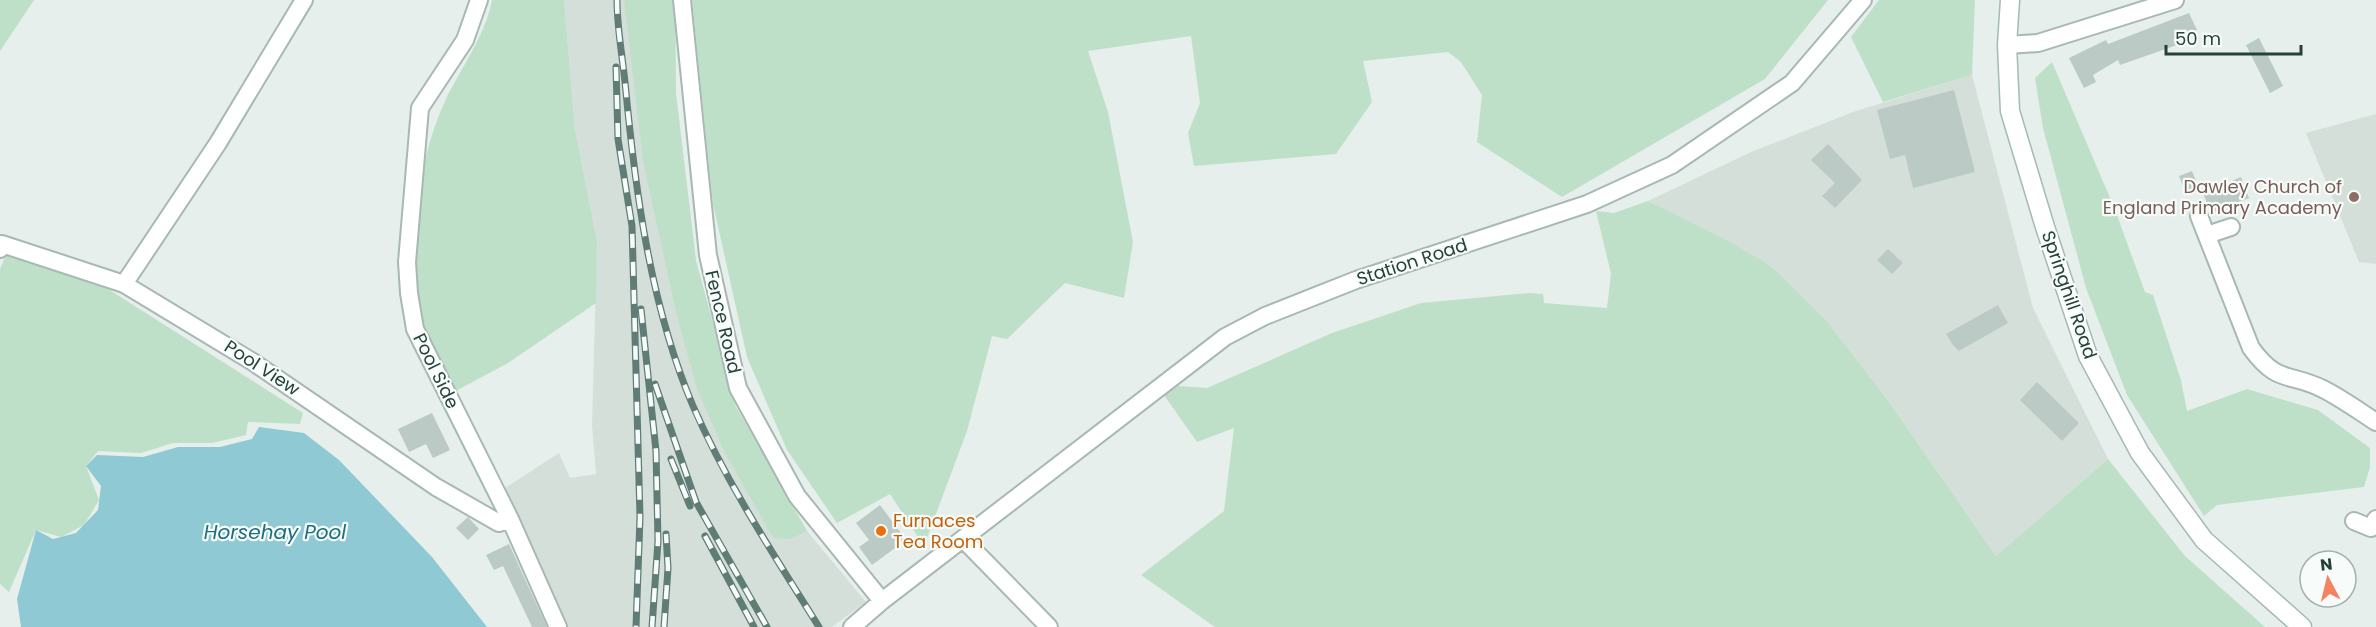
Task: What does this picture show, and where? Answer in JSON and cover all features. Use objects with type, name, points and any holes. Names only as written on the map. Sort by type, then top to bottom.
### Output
[{"type":"main road","name":"Springhill Road","points":[[2010,0],[2007,45],[2010,111],[2044,227],[2088,356],[2140,453],[2204,540],[2302,627]]},
{"type":"street","points":[[124,284],[218,143],[304,0]]},
{"type":"street","name":"Pool Side","points":[[479,0],[465,40],[420,108],[407,262],[409,293],[415,329],[510,519],[558,627]]},
{"type":"street","name":"Fence Road","points":[[682,0],[708,255],[738,388],[797,496],[882,601]]},
{"type":"street","name":"Station Road","points":[[852,627],[882,601],[1233,332],[1265,316],[1356,280],[1587,204],[1672,165],[1792,83],[1863,0]]},
{"type":"street","points":[[2007,45],[2038,43],[2175,0]]},
{"type":"street","points":[[2199,216],[2251,348],[2261,361],[2276,375],[2322,388],[2376,422]]},
{"type":"street","points":[[2207,235],[2230,227]]},
{"type":"street","name":"Pool View","points":[[0,249],[2,244],[124,284],[253,362],[436,487],[499,523],[510,519]]},
{"type":"street","points":[[2354,521],[2371,528],[2376,519]]},
{"type":"street","points":[[963,539],[1049,627]]},
{"type":"shaded area","points":[[564,0],[675,0],[676,94],[696,261],[735,405],[807,531],[866,602],[832,627],[568,627],[502,490],[559,453],[570,478],[596,474],[592,425],[597,241],[575,129]]},
{"type":"shaded area","points":[[1972,75],[2033,308],[2108,459],[1996,556],[1887,399],[1826,320],[1772,267],[1648,201],[1751,152],[1853,112]]},
{"type":"shaded area","name":"Dawley Church of England Primary Academy","points":[[2376,114],[2376,264],[2359,262],[2306,133]]},
{"type":"green space","points":[[0,0],[34,0],[0,51]]},
{"type":"green space","points":[[492,0],[564,0],[575,129],[597,241],[596,303],[508,363],[452,393],[430,343],[418,299],[415,270],[417,210],[427,152],[436,124],[446,99],[479,38]]},
{"type":"green space","points":[[624,0],[675,0],[676,94],[696,261],[735,405],[807,531],[791,539],[773,538],[725,453],[697,389],[676,312],[643,161]]},
{"type":"green space","points":[[692,0],[1828,0],[1765,79],[1562,197],[1477,142],[1482,95],[1461,62],[1448,52],[1363,61],[1372,102],[1336,154],[1194,166],[1188,133],[1200,103],[1191,36],[1088,51],[1108,112],[1133,242],[1124,298],[1065,283],[1007,339],[992,336],[967,431],[924,546],[890,494],[837,523],[787,450],[747,357],[713,204]]},
{"type":"green space","points":[[1879,0],[1975,0],[1972,75],[1883,102],[1851,37]]},
{"type":"green space","points":[[2052,62],[2114,207],[2145,292],[2153,295],[2181,380],[2187,411],[2247,389],[2318,410],[2370,448],[2370,467],[2364,487],[2217,505],[2204,516],[2127,395],[2086,288],[2043,128],[2035,78]]},
{"type":"green space","points":[[1648,201],[1727,240],[1772,267],[1826,320],[1887,399],[1996,556],[2108,459],[2185,556],[2265,627],[1215,627],[1141,575],[1224,511],[1234,428],[1197,442],[1164,395],[1178,386],[1207,388],[1332,333],[1421,303],[1530,293],[1543,294],[1544,303],[1607,308],[1611,274],[1596,211],[1614,213]]},
{"type":"green space","points":[[6,255],[108,289],[303,413],[300,424],[248,422],[246,435],[212,443],[173,443],[141,453],[98,451],[86,466],[99,500],[84,525],[61,537],[36,530],[9,592],[0,584],[0,269]]},
{"type":"water","name":"Horsehay Pool","points":[[259,427],[304,433],[339,460],[432,557],[487,627],[21,627],[17,599],[36,530],[53,539],[76,533],[98,510],[101,486],[86,466],[97,455],[143,457],[178,447],[220,447],[252,439]]},
{"type":"building","points":[[2189,13],[2197,30],[2175,39],[2177,45],[2120,65],[2118,60],[2093,75],[2096,82],[2084,88],[2069,58],[2106,40],[2108,44]]},
{"type":"building","points":[[2259,38],[2283,86],[2270,93],[2246,45]]},
{"type":"building","points":[[1954,90],[1975,172],[1913,188],[1905,155],[1890,159],[1877,110]]},
{"type":"building","points":[[1828,144],[1862,180],[1835,208],[1822,196],[1835,183],[1811,160]]},
{"type":"building","points":[[2192,171],[2198,186],[2185,191],[2179,176]]},
{"type":"building","points":[[2241,177],[2249,198],[2211,213],[2203,193]]},
{"type":"building","points":[[1888,249],[1903,263],[1892,274],[1877,260]]},
{"type":"building","points":[[1998,305],[2008,323],[1959,351],[1946,334]]},
{"type":"building","points":[[2037,382],[2079,423],[2062,441],[2020,400]]},
{"type":"building","points":[[432,413],[450,450],[433,458],[426,444],[409,452],[398,429]]},
{"type":"building","name":"Furnaces Tea Room","points":[[880,505],[906,540],[872,565],[859,547],[869,540],[856,523]]},
{"type":"building","points":[[468,517],[479,529],[468,540],[456,528]]},
{"type":"building","points":[[509,544],[547,627],[532,627],[503,566],[494,570],[486,555]]},
{"type":"railway","points":[[617,0],[640,205],[655,287],[678,367],[693,406],[721,463],[752,519],[819,627]]},
{"type":"railway","points":[[616,67],[618,139],[632,226],[640,517],[636,627]]},
{"type":"railway","points":[[641,309],[656,451],[658,541],[652,627]]},
{"type":"railway","points":[[655,384],[696,502],[767,627]]},
{"type":"railway","points":[[671,459],[690,506]]},
{"type":"railway","points":[[664,627],[668,568],[666,534]]},
{"type":"railway","points":[[705,536],[754,627]]},
{"type":"place","name":"Dawley Church of England Primary Academy","points":[[2354,197]]},
{"type":"place","name":"Furnaces Tea Room","points":[[881,531]]}]
